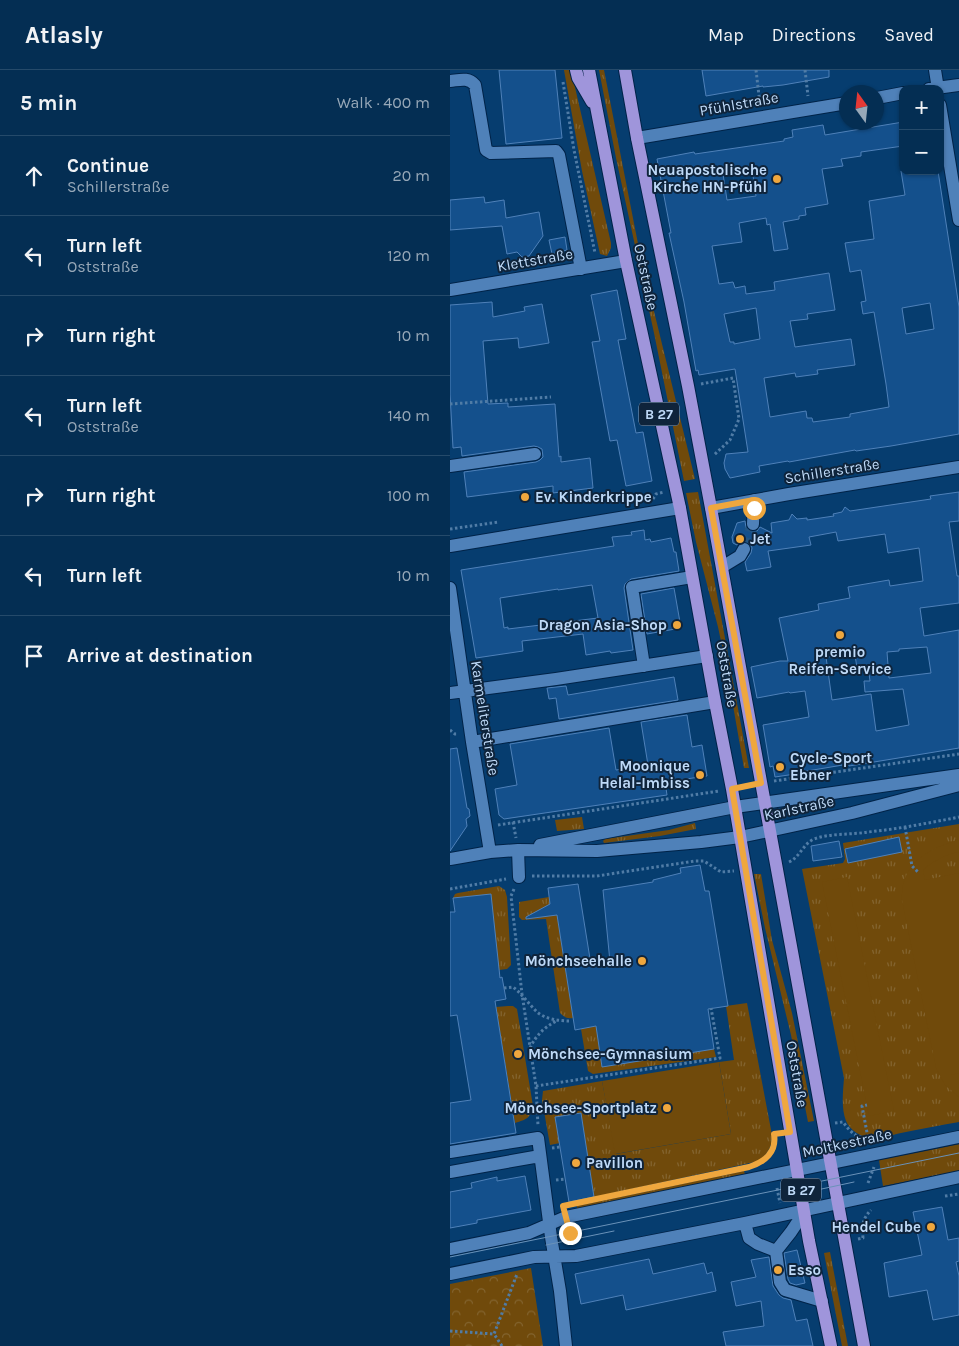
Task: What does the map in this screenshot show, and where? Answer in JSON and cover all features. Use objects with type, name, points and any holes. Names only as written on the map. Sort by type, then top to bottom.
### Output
[{"type":"main road","name":"B 27","points":[[576,70],[578,78],[596,109]]},
{"type":"main road","name":"Oststraße","points":[[589,70],[626,261],[680,508],[732,789],[809,1241],[831,1346]]},
{"type":"main road","name":"Oststraße","points":[[625,70],[711,508],[864,1346]]},
{"type":"street","points":[[935,70],[935,85]]},
{"type":"street","points":[[450,81],[464,79],[471,81],[475,85],[486,150],[491,153],[556,151],[559,155],[581,269]]},
{"type":"street","points":[[944,87],[959,85]]},
{"type":"street","points":[[884,97],[899,94]]},
{"type":"street","name":"Pfühlstraße","points":[[637,138],[839,104]]},
{"type":"street","points":[[944,129],[959,220]]},
{"type":"street","name":"Klettstraße","points":[[450,290],[626,261]]},
{"type":"street","points":[[450,466],[535,454]]},
{"type":"street","name":"Schillerstraße","points":[[711,508],[959,467]]},
{"type":"street","points":[[753,524],[754,500]]},
{"type":"street","points":[[450,546],[680,508]]},
{"type":"street","points":[[722,567],[740,556],[744,549]]},
{"type":"street","points":[[644,666],[632,587],[692,577]]},
{"type":"street","name":"Karmeliterstraße","points":[[450,588],[490,852]]},
{"type":"street","points":[[450,693],[707,656]]},
{"type":"street","points":[[472,742],[715,702]]},
{"type":"street","name":"Karlstraße","points":[[520,850],[537,845],[764,802],[959,775]]},
{"type":"street","name":"Karlstraße","points":[[450,859],[490,852],[520,850],[596,851],[740,837],[852,813],[959,786]]},
{"type":"street","points":[[518,877],[520,850]]},
{"type":"street","name":"Moltkestraße","points":[[450,1249],[529,1233],[566,1217],[959,1137]]},
{"type":"street","points":[[450,1152],[538,1138],[566,1346]]},
{"type":"street","points":[[450,1172],[540,1156]]},
{"type":"street","points":[[450,1274],[534,1257],[576,1256],[959,1178]]},
{"type":"street","points":[[804,1210],[791,1232],[776,1251],[780,1282],[785,1290],[822,1301]]},
{"type":"street","points":[[745,1223],[749,1238],[758,1244],[776,1251]]},
{"type":"path","points":[[756,70],[761,117]]},
{"type":"path","points":[[805,70],[810,109]]},
{"type":"path","points":[[563,79],[574,150],[597,266]]},
{"type":"path","points":[[688,386],[733,378],[739,419],[730,440],[702,466]]},
{"type":"path","points":[[450,404],[551,397]]},
{"type":"path","points":[[761,783],[959,754]]},
{"type":"path","points":[[486,830],[504,823],[732,789]]},
{"type":"path","points":[[776,865],[792,862],[806,844],[822,837],[866,833],[959,817]]},
{"type":"path","points":[[905,827],[912,866],[919,873]]},
{"type":"path","points":[[450,888],[530,876],[597,876],[695,861],[704,861],[721,872],[745,870]]},
{"type":"path","points":[[518,877],[511,896],[522,994],[538,1103],[538,1138]]},
{"type":"path","points":[[504,988],[513,987],[522,994],[537,1012],[557,1020],[570,1022]]},
{"type":"path","points":[[536,1086],[720,1058],[712,1008]]},
{"type":"path","points":[[530,1049],[539,1033],[557,1020]]},
{"type":"path","points":[[824,1125],[843,1122],[858,1137],[868,1138],[862,1106],[867,1105]]},
{"type":"path","points":[[760,1164],[770,1156],[775,1145],[774,1134],[790,1132]]},
{"type":"path","points":[[861,1156],[864,1166],[875,1164],[867,1186],[877,1184],[879,1194]]},
{"type":"path","points":[[555,1180],[565,1179]]},
{"type":"path","points":[[566,1217],[576,1256]]},
{"type":"path","points":[[494,1334],[520,1268],[535,1262],[534,1257]]},
{"type":"path","points":[[450,1331],[494,1334],[499,1340],[500,1346]]},
{"type":"green space","points":[[564,70],[571,70],[611,243],[607,256],[600,254],[582,171]]},
{"type":"green space","points":[[599,70],[604,70],[640,254],[695,479],[684,481]]},
{"type":"green space","points":[[698,492],[749,768],[744,768],[725,660],[686,493]]},
{"type":"green space","points":[[582,817],[584,829],[557,831],[555,820]]},
{"type":"green space","points":[[695,823],[696,829],[660,836],[604,843],[603,841],[605,839],[669,830]]},
{"type":"green space","points":[[959,824],[959,1122],[883,1137],[871,1138],[863,1136],[856,1133],[850,1127],[844,1116],[844,1078],[802,869],[843,863],[845,859],[843,843]]},
{"type":"green space","points":[[959,840],[959,852],[940,858],[923,870],[925,880],[959,873],[959,1073],[951,1075],[959,1083],[959,1097],[945,1085],[936,1068],[902,900],[903,887],[911,867],[927,853]]},
{"type":"green space","points":[[754,874],[761,874],[772,940],[792,1013],[814,1121],[808,1122],[791,1035]]},
{"type":"green space","points":[[847,877],[894,1111],[869,1116],[822,882]]},
{"type":"green space","points":[[499,886],[505,890],[507,897],[511,965],[507,969],[499,970],[453,898],[458,893]]},
{"type":"green space","points":[[549,897],[550,904],[557,915],[573,1018],[566,1017],[560,1013],[546,919],[522,920],[519,917],[519,902]]},
{"type":"green space","points":[[747,1003],[772,1135],[767,1152],[759,1161],[594,1197],[581,1114],[560,1143],[550,1145],[542,1100],[543,1091],[602,1081],[616,1154],[731,1134],[719,1062],[734,1060],[726,1006]]},
{"type":"green space","points":[[513,1006],[517,1009],[533,1106],[531,1114],[527,1118],[515,1123],[496,1007]]},
{"type":"green space","points":[[596,1026],[602,1066],[714,1049],[716,1057],[593,1074],[588,1071],[581,1029]]},
{"type":"green space","name":"Mönchsee-Sportplatz","points":[[719,1062],[731,1134],[615,1154],[602,1081]]},
{"type":"green space","points":[[959,1144],[959,1171],[883,1186],[879,1160]]},
{"type":"green space","points":[[744,1171],[745,1174],[577,1210],[577,1206]]},
{"type":"green space","points":[[830,1252],[848,1346],[842,1346],[824,1253]]},
{"type":"green space","points":[[531,1268],[543,1346],[450,1346],[450,1284]]},
{"type":"building","points":[[499,70],[555,70],[562,138],[506,144]]},
{"type":"building","points":[[702,70],[829,70],[829,77],[706,96]]},
{"type":"building","points":[[899,123],[899,147],[861,152],[861,156],[841,159],[843,166],[822,169],[828,204],[805,208],[806,215],[799,216],[799,219],[783,222],[788,249],[774,251],[770,224],[767,225],[766,218],[739,223],[742,242],[712,246],[719,284],[733,282],[735,288],[745,286],[746,294],[775,290],[774,282],[829,273],[835,310],[807,314],[808,319],[790,321],[795,347],[851,339],[855,365],[817,370],[818,374],[796,377],[795,373],[764,378],[770,417],[806,411],[807,418],[812,418],[813,422],[850,417],[850,414],[889,407],[874,312],[863,314],[861,302],[866,301],[861,270],[850,272],[845,243],[874,239],[869,201],[905,195],[902,175],[939,175],[959,307],[959,434],[759,466],[760,472],[730,478],[724,463],[726,454],[748,452],[735,369],[699,375],[698,370],[696,371],[669,233],[671,233],[657,159],[694,152],[695,154],[784,141],[784,139],[793,137],[792,130],[823,125],[825,135],[855,130],[884,130],[884,125]],"holes":[[[752,169],[756,196],[727,200],[723,174]],[[930,303],[934,329],[906,334],[902,308]],[[756,308],[760,339],[734,344],[734,342],[730,342],[724,314]]]},
{"type":"building","points":[[484,197],[485,203],[504,200],[506,218],[539,212],[543,236],[529,256],[522,257],[517,252],[507,254],[502,226],[450,230],[450,200]]},
{"type":"building","points":[[565,237],[567,250],[552,254],[549,240]]},
{"type":"building","points":[[617,290],[626,339],[618,340],[636,433],[643,432],[652,481],[626,486],[617,440],[610,441],[592,342],[600,341],[591,295]]},
{"type":"building","points":[[492,302],[493,317],[525,311],[524,307],[542,304],[549,343],[519,348],[518,338],[483,341],[488,404],[508,403],[508,407],[555,404],[561,462],[590,458],[593,488],[553,493],[553,486],[467,497],[464,472],[536,462],[543,457],[542,449],[534,446],[462,456],[461,447],[453,448],[450,394],[450,305]]},
{"type":"building","points":[[959,492],[959,521],[949,522],[957,576],[959,576],[959,603],[920,608],[924,636],[959,630],[959,748],[775,777],[773,766],[770,767],[763,725],[809,717],[805,691],[757,698],[751,667],[788,661],[779,618],[819,610],[818,604],[850,598],[848,587],[889,580],[890,586],[923,581],[919,548],[888,553],[885,534],[838,541],[836,532],[809,537],[811,545],[768,551],[771,567],[747,571],[745,562],[752,548],[748,542],[740,542],[737,545],[733,543],[732,537],[737,523],[745,521],[746,528],[752,532],[757,531],[760,527],[772,533],[771,523],[789,520],[792,514],[797,519],[807,518],[807,520],[834,516],[833,514],[842,512],[845,507],[850,511],[931,499],[930,496]],"holes":[[[927,647],[931,673],[889,678],[887,652]],[[855,655],[857,668],[868,666],[870,681],[864,681],[865,692],[903,689],[909,725],[876,731],[871,694],[832,700],[826,657]]]},
{"type":"building","points":[[644,530],[645,540],[650,539],[651,542],[671,538],[674,552],[676,552],[679,571],[631,579],[625,584],[633,650],[586,655],[583,634],[522,641],[523,651],[476,658],[461,570],[614,546],[612,537],[632,535],[631,532]],"holes":[[[592,585],[598,618],[508,629],[508,627],[504,628],[500,598]]]},
{"type":"building","points":[[674,588],[681,628],[647,634],[641,594]]},
{"type":"building","points":[[674,677],[678,700],[559,719],[556,698],[549,699],[547,688],[566,686],[568,695]]},
{"type":"building","points":[[687,715],[692,747],[702,745],[707,776],[665,782],[667,795],[504,819],[499,815],[495,789],[517,785],[510,744],[609,728],[616,770],[648,765],[641,722]]},
{"type":"building","points":[[457,748],[470,816],[466,819],[467,826],[450,851],[450,749]]},
{"type":"building","points":[[899,837],[902,852],[848,863],[845,849]]},
{"type":"building","points":[[839,841],[842,857],[813,861],[811,846]]},
{"type":"building","name":"Mönchseehalle","points":[[700,865],[705,891],[709,891],[728,1006],[708,1009],[714,1049],[602,1067],[596,1026],[575,1030],[557,915],[526,919],[526,917],[550,904],[548,888],[578,884],[591,965],[610,962],[603,890],[653,882],[653,880],[681,873],[680,868]]},
{"type":"building","points":[[491,894],[500,978],[502,977],[506,999],[495,1001],[516,1133],[450,1144],[450,1103],[471,1100],[457,1015],[450,1016],[450,912],[455,912],[453,898]]},
{"type":"building","name":"Pavillon","points":[[581,1113],[594,1197],[569,1202],[555,1117]]},
{"type":"building","points":[[525,1176],[531,1210],[477,1220],[477,1223],[450,1228],[450,1192],[472,1188],[471,1183],[497,1177],[497,1181]]},
{"type":"building","points":[[942,1207],[948,1240],[959,1238],[959,1261],[956,1262],[959,1276],[959,1315],[933,1320],[927,1290],[889,1297],[884,1263],[922,1255],[913,1212]]},
{"type":"building","points":[[797,1250],[805,1283],[796,1285],[790,1283],[788,1279],[784,1253]]},
{"type":"building","points":[[769,1257],[773,1286],[779,1295],[791,1300],[796,1321],[807,1319],[813,1346],[726,1346],[723,1332],[764,1326],[761,1301],[736,1306],[731,1282],[756,1277],[751,1260]]},
{"type":"building","points":[[649,1259],[653,1274],[704,1263],[707,1274],[712,1272],[716,1291],[626,1310],[623,1295],[581,1304],[575,1274]]},
{"type":"tunnel","points":[[744,549],[753,524]]},
{"type":"tram line","points":[[450,1257],[959,1153]]},
{"type":"tram line","points":[[817,1190],[854,1182]]},
{"type":"tram line","points":[[546,1245],[614,1231]]},
{"type":"place","name":"Neuapostolische Kirche HN-Pfühl","points":[[777,179]]},
{"type":"place","name":"Ev. Kinderkrippe","points":[[525,497]]},
{"type":"place","name":"Jet","points":[[740,539]]},
{"type":"place","name":"Dragon Asia-Shop","points":[[677,625]]},
{"type":"place","name":"premio Reifen-Service","points":[[840,635]]},
{"type":"place","name":"Cycle-Sport Ebner","points":[[780,767]]},
{"type":"place","name":"Moonique Helal-Imbiss","points":[[700,775]]},
{"type":"place","name":"Mönchseehalle","points":[[642,961]]},
{"type":"place","name":"Mönchsee-Gymnasium","points":[[518,1054]]},
{"type":"place","name":"Mönchsee-Sportplatz","points":[[667,1108]]},
{"type":"place","name":"Pavillon","points":[[576,1163]]},
{"type":"place","name":"Hendel Cube","points":[[931,1227]]},
{"type":"place","name":"Esso","points":[[778,1270]]},
{"type":"route","points":[[570,1233],[563,1206],[760,1164],[770,1156],[775,1145],[774,1134],[790,1132],[732,789],[761,783],[711,508],[754,500],[754,508]]}]
